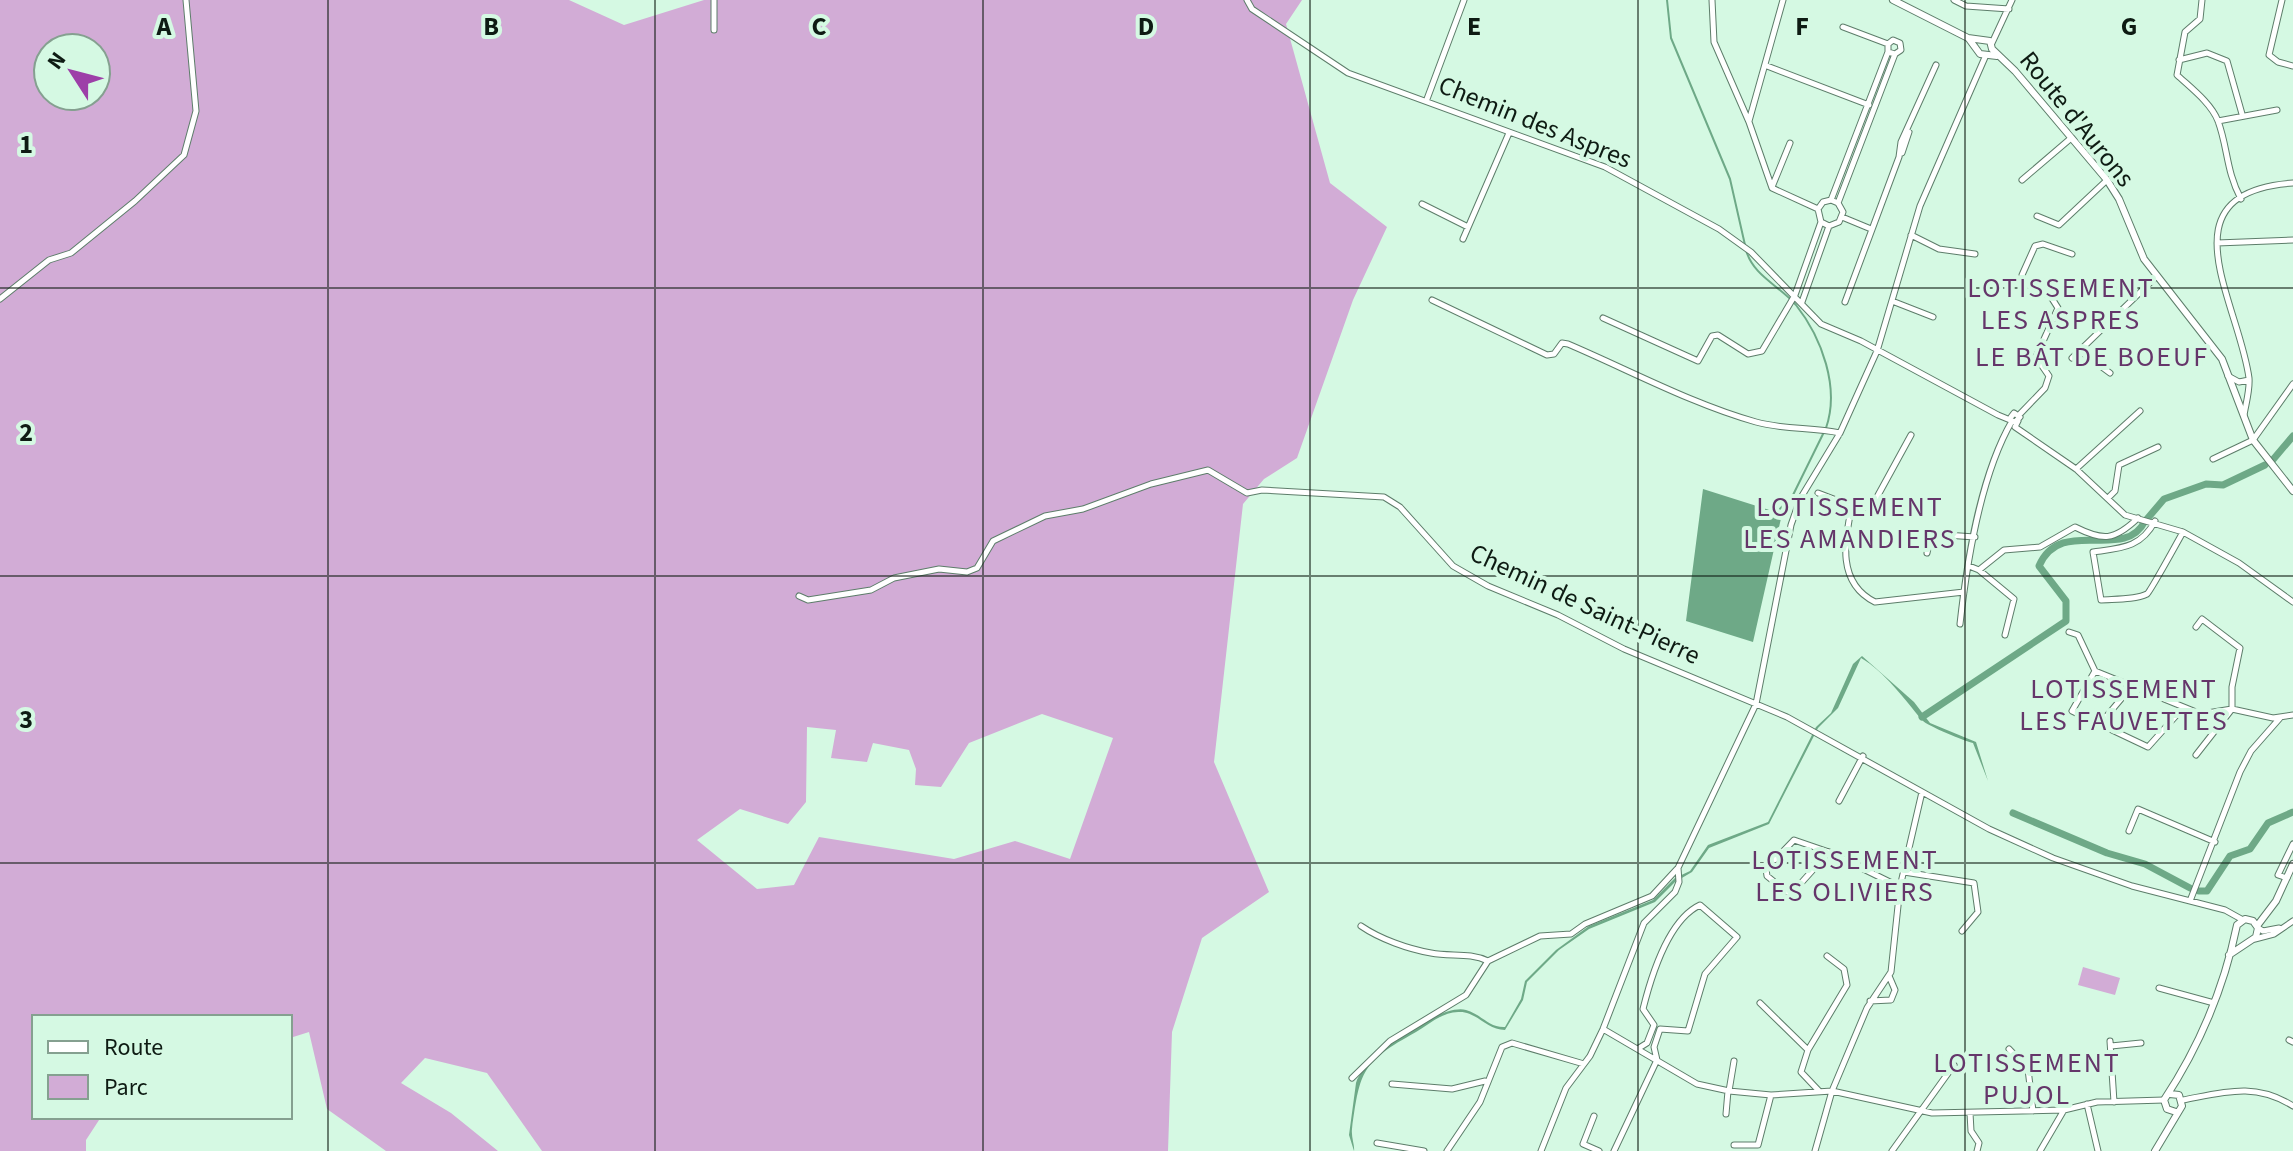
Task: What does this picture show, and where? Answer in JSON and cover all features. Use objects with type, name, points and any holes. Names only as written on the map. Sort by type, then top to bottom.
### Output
[{"type":"street","points":[[0,299],[49,260],[71,253],[135,201],[184,155],[196,111],[186,0]]},
{"type":"street","points":[[714,0],[714,30]]},
{"type":"street","name":"Chemin des Aspres","points":[[1247,0],[1252,9],[1348,73],[1427,99],[1509,133],[1605,167],[1719,229],[1751,252],[1821,324],[1998,415],[2015,419]]},
{"type":"street","points":[[1427,99],[1464,0]]},
{"type":"street","points":[[1712,0],[1714,42],[1749,122],[1772,188],[1818,209]]},
{"type":"street","points":[[1749,122],[1783,0]]},
{"type":"street","points":[[1893,0],[1968,38],[1980,39],[1989,48]]},
{"type":"street","points":[[1954,0],[1966,6],[2009,9]]},
{"type":"street","points":[[1352,1078],[1390,1041],[1466,995],[1488,961],[1540,936],[1571,934],[1585,924],[1652,896],[1678,871],[1756,704],[1791,525],[1800,499],[1840,433],[1877,351],[1920,206],[2012,0]]},
{"type":"street","points":[[2202,0],[2200,19],[2185,32],[2177,75],[2203,99],[2218,121],[2229,177],[2241,199]]},
{"type":"street","points":[[2282,0],[2269,55],[2278,62],[2293,66]]},
{"type":"street","points":[[1843,27],[1895,54]]},
{"type":"street","points":[[1968,38],[1977,50]]},
{"type":"street","points":[[1977,73],[1980,39]]},
{"type":"street","points":[[1835,202],[1895,54],[1901,50],[1900,43],[1893,40],[1835,202],[1842,217],[1871,229]]},
{"type":"street","points":[[1977,50],[1989,48]]},
{"type":"street","name":"Route d'Aurons","points":[[1989,48],[2001,57],[2107,180],[2119,199],[2144,259],[2222,359],[2253,440],[2293,491]]},
{"type":"street","points":[[2179,60],[2207,53],[2227,61],[2242,114]]},
{"type":"street","points":[[1845,302],[1899,157],[1901,142],[1936,65]]},
{"type":"street","points":[[1767,66],[1869,105]]},
{"type":"street","points":[[2218,121],[2242,114],[2277,110]]},
{"type":"street","points":[[1463,239],[1509,133]]},
{"type":"street","points":[[2022,180],[2070,139]]},
{"type":"street","points":[[1772,188],[1790,143]]},
{"type":"street","points":[[2037,216],[2059,225],[2107,180]]},
{"type":"street","points":[[2244,415],[2249,380],[2241,340],[2225,296],[2217,243],[2219,218],[2261,185],[2293,183]]},
{"type":"street","points":[[1603,318],[1698,361],[1712,336],[1718,335],[1748,354],[1762,351],[1795,295],[1821,222],[1818,209],[1823,202],[1835,202]]},
{"type":"street","points":[[1422,204],[1468,227]]},
{"type":"street","points":[[1802,302],[1829,226],[1842,217]]},
{"type":"street","points":[[1821,222],[1829,226]]},
{"type":"street","points":[[1911,235],[1939,249],[1975,254]]},
{"type":"street","points":[[2217,243],[2293,240]]},
{"type":"street","points":[[1960,624],[1969,566],[1991,469],[2015,419],[2045,388],[2049,376],[2036,357],[2058,308],[2051,297],[2024,282],[2022,275],[2035,246],[2043,244],[2072,254]]},
{"type":"street","points":[[2072,358],[2157,276]]},
{"type":"street","points":[[1432,300],[1547,355],[1554,354],[1562,343],[1568,344],[1752,421],[1785,430],[1816,428],[1840,433]]},
{"type":"street","points":[[1892,301],[1933,317]]},
{"type":"street","points":[[2080,351],[2110,373]]},
{"type":"street","points":[[2228,375],[2239,382],[2249,380]]},
{"type":"street","points":[[2213,459],[2253,440],[2293,384]]},
{"type":"street","points":[[2076,469],[2140,411]]},
{"type":"street","points":[[2015,419],[2015,427],[2076,469],[2125,515],[2155,521],[2183,532],[2239,563],[2293,602]]},
{"type":"street","points":[[1818,493],[1852,506],[1871,508],[1911,435]]},
{"type":"street","points":[[2108,498],[2115,491],[2119,465],[2158,447]]},
{"type":"street","name":"Chemin de Saint-Pierre","points":[[799,596],[808,600],[871,590],[894,578],[939,569],[967,572],[977,568],[993,541],[1045,516],[1083,509],[1151,484],[1208,470],[1247,493],[1262,490],[1384,497],[1400,507],[1453,566],[1488,586],[1558,615],[1624,649],[1815,731],[1922,792],[2053,858],[2243,920]]},
{"type":"street","points":[[1852,506],[1845,559],[1850,581],[1862,595],[1875,602],[1964,592]]},
{"type":"street","points":[[1979,570],[2004,550],[2040,547],[2075,527],[2094,538],[2102,538],[2117,534],[2138,518]]},
{"type":"street","points":[[2155,521],[2143,541],[2129,547],[2093,552],[2101,600],[2144,596],[2151,591],[2160,569],[2183,532]]},
{"type":"street","points":[[1927,553],[1931,534],[1975,537]]},
{"type":"street","points":[[1969,566],[1979,570],[2014,599],[2005,635]]},
{"type":"street","points":[[2196,627],[2202,619],[2240,648],[2232,687],[2232,709],[2196,755]]},
{"type":"street","points":[[2069,632],[2078,635],[2095,671],[2182,709],[2219,714],[2232,709],[2280,717],[2293,715]]},
{"type":"street","points":[[2095,671],[2072,711],[2148,747],[2182,709]]},
{"type":"street","points":[[2100,724],[2132,686]]},
{"type":"street","points":[[2190,901],[2240,772],[2251,751],[2280,717]]},
{"type":"street","points":[[1839,801],[1863,756]]},
{"type":"street","points":[[1815,1151],[1832,1091],[1870,1001],[1889,976],[1900,887],[1922,792]]},
{"type":"street","points":[[2129,831],[2138,809],[2215,842]]},
{"type":"street","points":[[1829,852],[1793,892],[1787,892],[1767,876],[1766,869],[1794,840],[1829,852],[1900,887]]},
{"type":"street","points":[[2287,878],[2278,875],[2293,844]]},
{"type":"street","points":[[2251,941],[2256,925],[2293,864]]},
{"type":"street","points":[[1541,1151],[1566,1088],[1584,1064],[1603,1029],[1644,923],[1675,892],[1679,882],[1678,871]]},
{"type":"street","points":[[1904,872],[1974,883],[1978,912],[1962,931]]},
{"type":"street","points":[[1700,905],[1737,937],[1705,974],[1688,1031],[1660,1029],[1643,1009],[1648,991],[1674,930],[1691,909],[1700,905]]},
{"type":"street","points":[[2230,915],[2235,931],[2251,941]]},
{"type":"street","points":[[2155,1151],[2166,1128],[2170,1094],[2215,1003],[2235,931],[2243,920],[2271,931],[2293,921]]},
{"type":"street","points":[[1361,926],[1375,935],[1432,954],[1471,955],[1488,961]]},
{"type":"street","points":[[2229,955],[2251,941],[2274,934],[2284,926]]},
{"type":"street","points":[[1820,1092],[1801,1072],[1808,1050],[1847,985],[1844,969],[1827,956]]},
{"type":"street","points":[[1870,1001],[1891,1000],[1895,990],[1889,976]]},
{"type":"street","points":[[2159,988],[2215,1003]]},
{"type":"street","points":[[1760,1003],[1808,1050]]},
{"type":"street","points":[[1638,1049],[1647,1043],[1654,1025]]},
{"type":"street","points":[[1603,1029],[1697,1084],[1729,1091],[1771,1095],[1832,1091],[1922,1111],[1970,1113],[2064,1110],[2114,1102],[2154,1103],[2168,1107]]},
{"type":"street","points":[[1614,1151],[1657,1060],[1654,1047],[1660,1029]]},
{"type":"street","points":[[1447,1151],[1480,1102],[1486,1080],[1502,1047],[1512,1043],[1584,1064]]},
{"type":"street","points":[[2114,1102],[2110,1044],[2141,1043]]},
{"type":"street","points":[[2009,1049],[2028,1069],[2033,1111]]},
{"type":"street","points":[[1726,1114],[1734,1061]]},
{"type":"street","points":[[1892,1151],[1954,1065]]},
{"type":"street","points":[[1392,1084],[1452,1089],[1486,1080]]},
{"type":"street","points":[[2178,1083],[2181,1098]]},
{"type":"street","points":[[2170,1094],[2181,1098],[2256,1089],[2269,1092],[2293,1106]]},
{"type":"street","points":[[1734,1145],[1758,1145],[1771,1095]]},
{"type":"street","points":[[2168,1107],[2181,1098]]},
{"type":"street","points":[[2087,1104],[2098,1151]]},
{"type":"street","points":[[2040,1151],[2064,1110]]},
{"type":"street","points":[[1970,1113],[1971,1131],[1979,1143],[1977,1151]]},
{"type":"street","points":[[1594,1116],[1583,1144],[1599,1151]]},
{"type":"street","points":[[1377,1143],[1424,1151]]},
{"type":"green space","points":[[0,0],[569,0],[624,25],[704,0],[1302,0],[1286,24],[1330,183],[1387,227],[1353,300],[1297,458],[1264,479],[1243,504],[1214,762],[1269,892],[1202,938],[1172,1032],[1168,1151],[542,1151],[487,1073],[425,1058],[401,1083],[451,1113],[498,1151],[386,1151],[327,1109],[309,1032],[292,1037],[292,1015],[32,1015],[32,1119],[100,1119],[86,1140],[86,1151],[0,1151]],"holes":[[[1042,714],[1113,738],[1070,859],[1015,841],[954,859],[819,837],[794,885],[757,889],[697,840],[740,809],[788,824],[806,802],[807,727],[836,730],[831,758],[867,762],[873,743],[909,750],[916,769],[915,785],[941,787],[969,743]]]},
{"type":"green space","points":[[2083,967],[2120,978],[2115,995],[2078,985]]},
{"type":"shaded area","points":[[1703,489],[1782,514],[1753,642],[1686,621]]},
{"type":"shaded area","points":[[1862,656],[1914,702],[1930,723],[1976,742],[1988,781],[1973,743],[1925,723],[1886,678],[1861,658],[1838,708],[1818,728],[1769,824],[1709,848],[1692,872],[1675,882],[1655,902],[1589,929],[1559,950],[1527,982],[1523,1000],[1505,1030],[1493,1027],[1472,1015],[1454,1012],[1384,1052],[1367,1070],[1358,1093],[1352,1129],[1354,1151],[1349,1135],[1356,1083],[1372,1060],[1387,1047],[1422,1023],[1454,1010],[1466,1010],[1494,1025],[1505,1027],[1521,999],[1525,981],[1556,950],[1589,926],[1653,900],[1675,878],[1690,871],[1708,845],[1768,822],[1816,727],[1831,713],[1853,664]]},
{"type":"waterway","points":[[1667,0],[1671,38],[1730,179],[1745,245]]},
{"type":"waterway","points":[[1746,250],[1761,274],[1796,305],[1821,348],[1830,380],[1830,413],[1826,428]]},
{"type":"waterway","points":[[1776,513],[1793,495],[1824,432]]},
{"type":"waterway","points":[[2271,462],[2293,436]]},
{"type":"waterway","points":[[2147,519],[2164,499],[2206,484],[2223,485],[2265,465]]},
{"type":"waterway","points":[[1922,717],[2066,621],[2066,601],[2039,566],[2049,551],[2062,543],[2077,540],[2123,539],[2135,533],[2145,521]]},
{"type":"waterway","points":[[2199,891],[2207,891],[2230,856],[2250,849],[2268,823],[2293,812]]},
{"type":"waterway","points":[[2013,813],[2107,853],[2145,864],[2190,888]]},
{"type":"district","name":"LOTISSEMENT LES ASPRES","points":[[2061,304]]},
{"type":"district","name":"LE BÂT DE BOEUF","points":[[2092,357]]},
{"type":"district","name":"LOTISSEMENT LES AMANDIERS","points":[[1850,523]]},
{"type":"district","name":"LOTISSEMENT LES FAUVETTES","points":[[2124,705]]},
{"type":"district","name":"LOTISSEMENT LES OLIVIERS","points":[[1845,876]]},
{"type":"district","name":"LOTISSEMENT PUJOL","points":[[2027,1079]]}]
